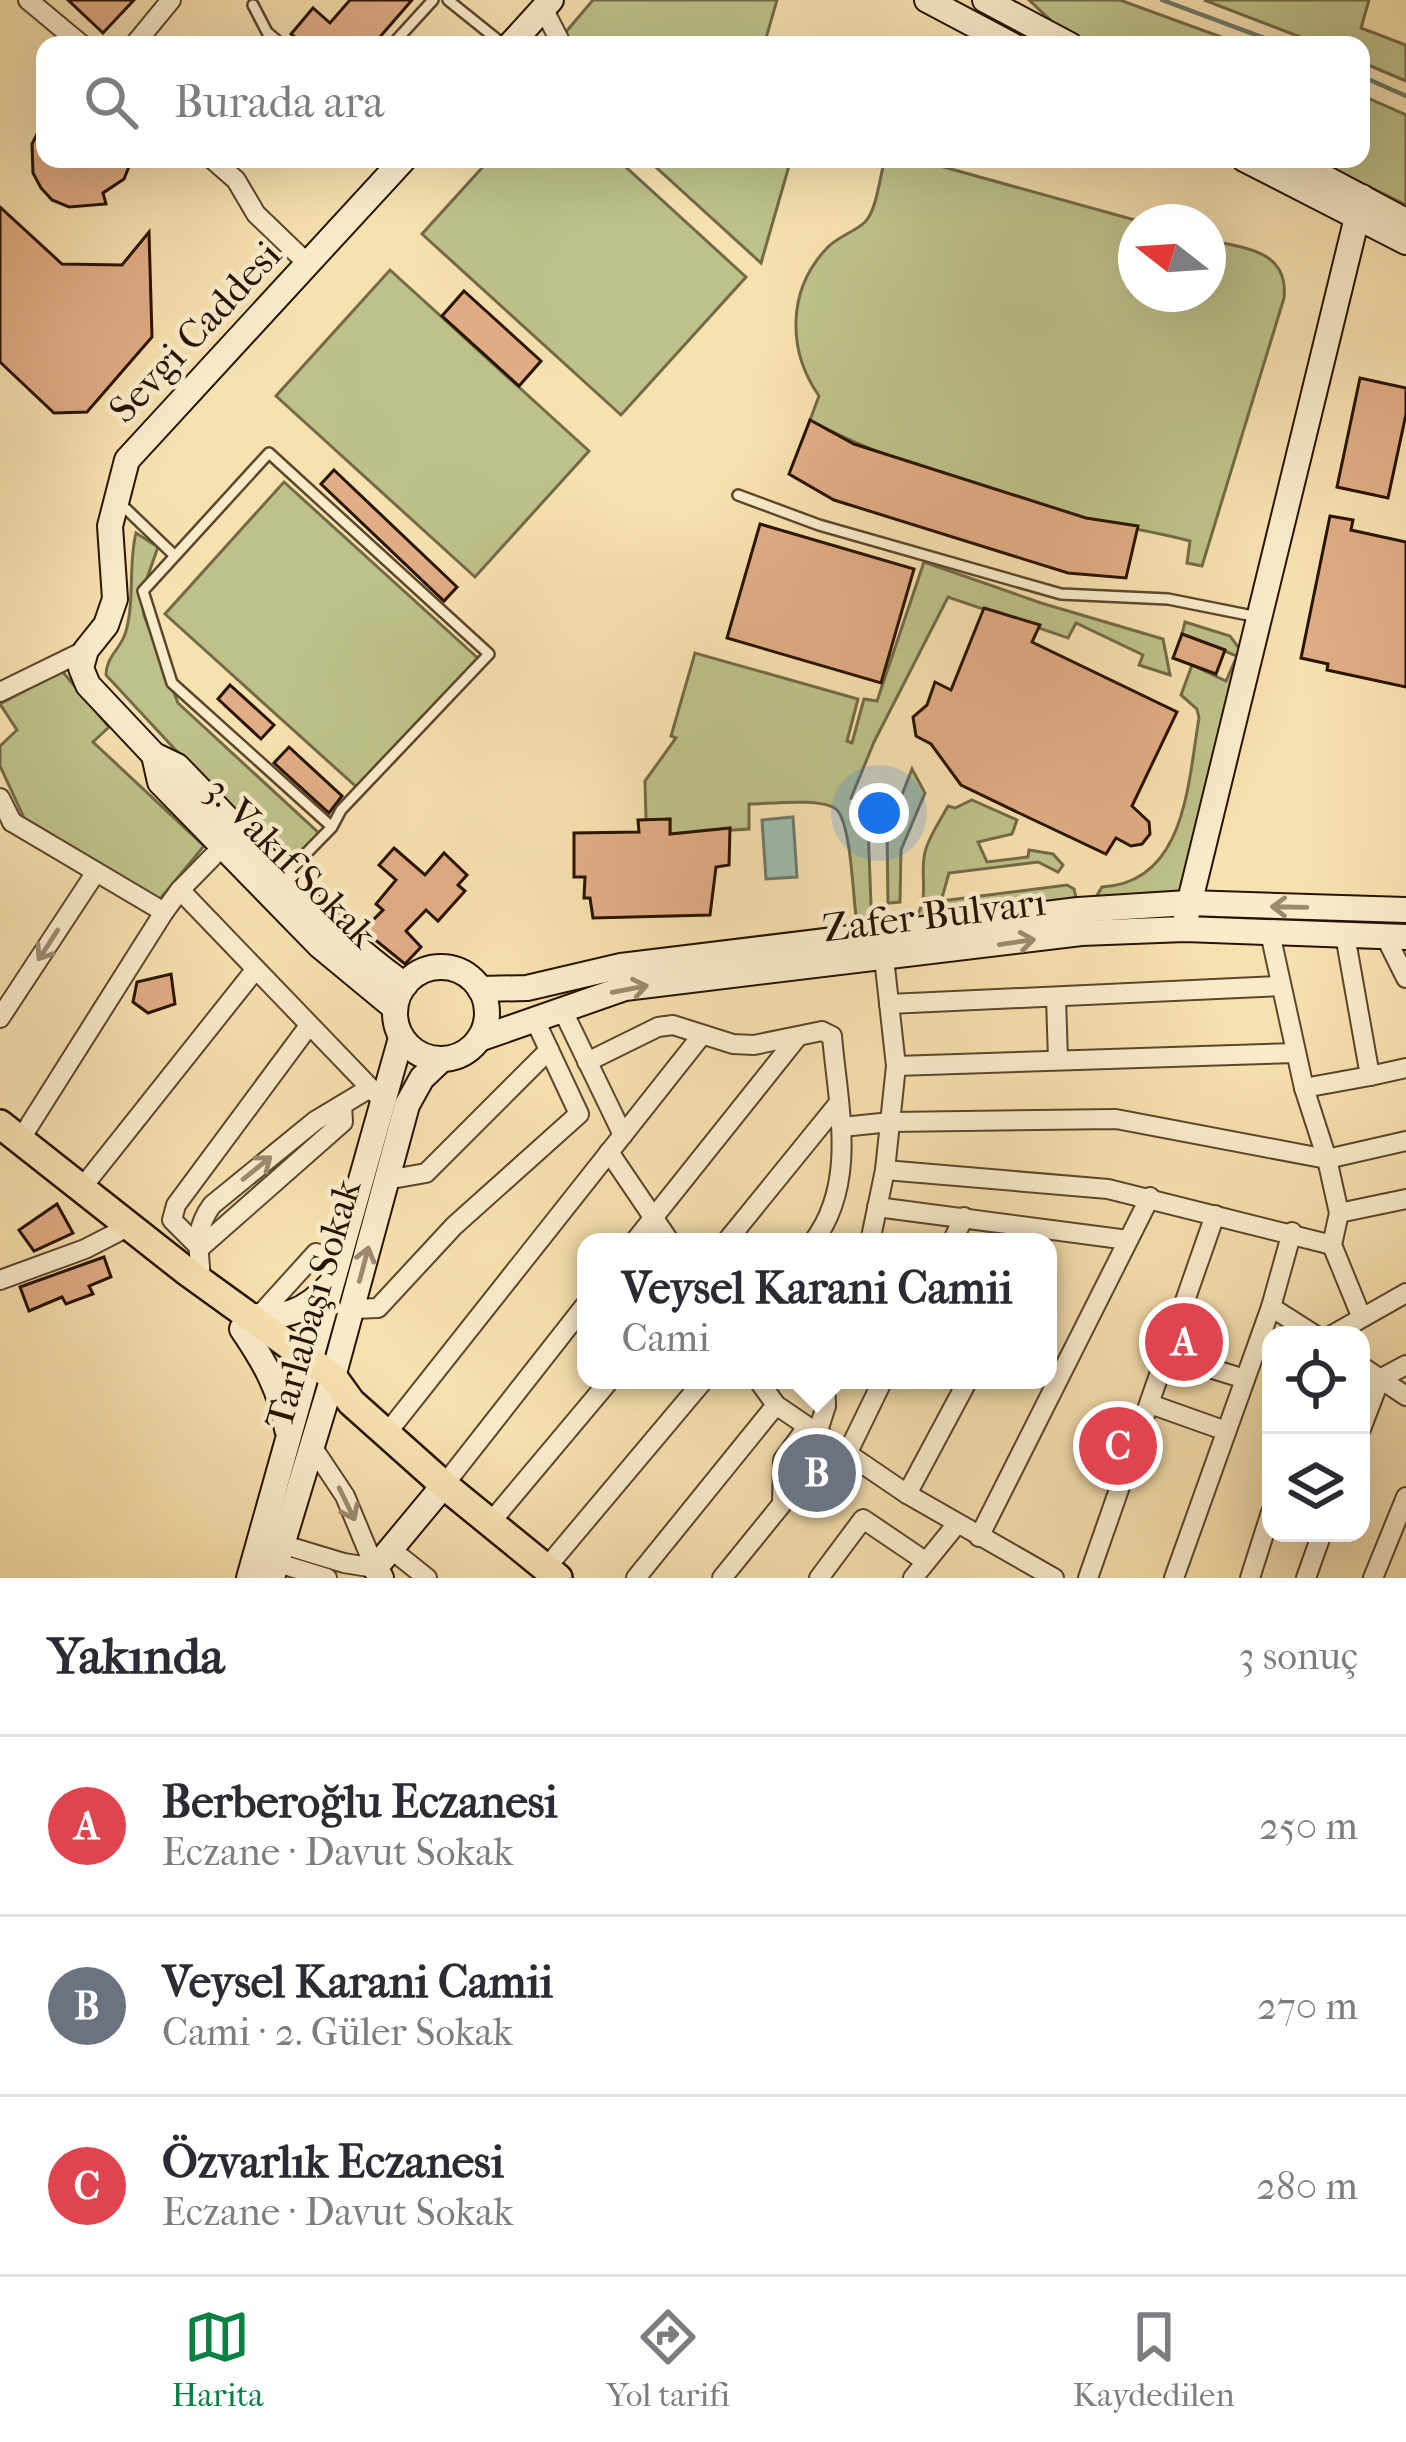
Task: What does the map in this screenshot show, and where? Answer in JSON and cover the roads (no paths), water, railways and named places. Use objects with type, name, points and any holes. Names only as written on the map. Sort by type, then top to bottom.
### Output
[{"type":"main road","points":[[927,0],[994,36]]},
{"type":"main road","points":[[982,30],[997,1],[1053,36]]},
{"type":"main road","points":[[516,36],[548,4]]},
{"type":"main road","name":"Sevgi Caddesi","points":[[86,650],[106,625],[115,598],[110,563],[115,500],[127,460],[396,168]]},
{"type":"main road","points":[[1266,168],[1406,221]]},
{"type":"main road","points":[[1303,168],[1406,242]]},
{"type":"main road","points":[[1185,929],[1359,206]]},
{"type":"main road","points":[[86,650],[81,668],[88,686]]},
{"type":"main road","name":"3. Vakıf Sokak","points":[[88,686],[154,754],[177,766],[232,837],[277,884],[360,954],[400,996]]},
{"type":"main road","name":"Zafer Bulvarı","points":[[480,989],[526,988],[621,966],[1078,910],[1188,902],[1406,910]]},
{"type":"main road","name":"Zafer Bulvarı","points":[[479,1039],[625,988],[1081,933],[1185,929],[1396,936]]},
{"type":"main road","points":[[325,1382],[332,1284],[376,1094],[401,1038],[400,996],[422,971],[436,967],[464,974],[480,989],[487,1010],[479,1039],[456,1057],[425,1057],[401,1038]]},
{"type":"main road","name":"Tarlabaşı Sokak","points":[[266,1559],[300,1440],[352,1310],[407,1105],[422,1078],[441,1060]]},
{"type":"main road","points":[[7,1134],[325,1382],[552,1573]]},
{"type":"main road","points":[[89,1196],[118,1232],[165,1273],[248,1321],[293,1316],[332,1284]]},
{"type":"main road","points":[[248,1321],[300,1440]]},
{"type":"main road","points":[[383,1565],[444,1486]]},
{"type":"street","points":[[28,0],[71,36]]},
{"type":"street","points":[[141,36],[171,0]]},
{"type":"street","points":[[548,4],[559,36]]},
{"type":"street","points":[[222,168],[236,180],[256,214],[308,264]]},
{"type":"street","points":[[0,692],[86,650]]},
{"type":"street","points":[[58,664],[69,667],[88,686]]},
{"type":"street","points":[[0,798],[6,830],[96,872],[164,912]]},
{"type":"street","points":[[7,1134],[180,890],[232,837]]},
{"type":"street","points":[[0,1018],[96,872]]},
{"type":"street","points":[[180,890],[376,1094],[342,1105],[315,1121],[212,1204],[200,1221],[201,1283]]},
{"type":"street","points":[[1270,933],[1304,1088],[1328,1159],[1339,1213],[1332,1245],[1361,1316]]},
{"type":"street","points":[[1345,935],[1370,1076]]},
{"type":"street","points":[[1396,936],[1406,978]]},
{"type":"street","points":[[872,1233],[885,1170],[896,1066],[884,958]]},
{"type":"street","points":[[89,1196],[255,970]]},
{"type":"street","points":[[889,1004],[1280,986]]},
{"type":"street","points":[[1056,997],[1058,1060]]},
{"type":"street","points":[[562,1009],[623,1135]]},
{"type":"street","points":[[352,1310],[378,1308],[454,1226],[579,1114],[534,1018]]},
{"type":"street","points":[[587,1062],[658,1027],[673,1025],[754,1045],[822,1031],[832,1036],[842,1127],[840,1185],[829,1221],[820,1233]]},
{"type":"street","points":[[200,1248],[172,1220],[176,1205],[308,1028]]},
{"type":"street","points":[[387,1433],[702,1035]]},
{"type":"street","points":[[641,1233],[796,1040]]},
{"type":"street","points":[[386,1180],[426,1173],[549,1050]]},
{"type":"street","points":[[896,1066],[1296,1053]]},
{"type":"street","points":[[1304,1088],[1406,1068]]},
{"type":"street","points":[[732,1233],[838,1104]]},
{"type":"street","points":[[842,1127],[1116,1119],[1328,1159],[1406,1141]]},
{"type":"street","points":[[609,1152],[664,1233]]},
{"type":"street","points":[[885,1170],[1108,1189],[1332,1245]]},
{"type":"street","points":[[1057,1383],[1150,1197]]},
{"type":"street","points":[[1339,1213],[1406,1199]]},
{"type":"street","points":[[878,1208],[964,1217],[1032,1233]]},
{"type":"street","points":[[1088,1578],[1215,1215]]},
{"type":"street","points":[[956,1233],[964,1217]]},
{"type":"street","points":[[0,1280],[85,1250],[118,1232]]},
{"type":"street","points":[[1174,1578],[1271,1307],[1292,1232]]},
{"type":"street","points":[[1057,1237],[1128,1240]]},
{"type":"street","points":[[248,1321],[316,1253]]},
{"type":"street","points":[[1346,1326],[1406,1293]]},
{"type":"street","points":[[1271,1307],[1301,1326]]},
{"type":"street","points":[[444,1486],[577,1316]]},
{"type":"street","points":[[1167,1355],[1245,1379]]},
{"type":"street","points":[[1370,1405],[1380,1379],[1406,1365]]},
{"type":"street","points":[[1370,1372],[1406,1396]]},
{"type":"street","points":[[490,1523],[602,1389]]},
{"type":"street","points":[[552,1573],[697,1389]]},
{"type":"street","points":[[764,1389],[776,1405],[907,1494],[1054,1578]]},
{"type":"street","points":[[722,1578],[782,1504],[783,1460],[812,1430],[826,1406],[825,1389]]},
{"type":"street","points":[[847,1454],[879,1389]]},
{"type":"street","points":[[907,1494],[963,1389]]},
{"type":"street","points":[[980,1538],[1054,1389]]},
{"type":"street","points":[[1150,1404],[1226,1431]]},
{"type":"street","points":[[636,1578],[776,1405]]},
{"type":"street","points":[[300,1440],[345,1496],[383,1565]]},
{"type":"street","points":[[1373,1578],[1406,1497]]},
{"type":"street","points":[[819,1578],[863,1520],[925,1561]]},
{"type":"street","points":[[913,1578],[956,1525]]},
{"type":"street","points":[[1250,1578],[1262,1540]]},
{"type":"street","points":[[1306,1578],[1319,1542]]},
{"type":"street","points":[[266,1559],[383,1565],[427,1578]]},
{"type":"street","points":[[266,1559],[327,1578]]},
{"type":"lane","points":[[400,36],[433,0]]},
{"type":"lane","points":[[448,0],[495,36]]},
{"type":"lane","points":[[253,5],[271,36]]},
{"type":"lane","points":[[277,884],[332,827],[340,810],[489,654],[268,454],[143,591],[172,683],[332,827]]},
{"type":"lane","points":[[738,495],[819,525],[1061,594],[1168,599],[1258,617]]},
{"type":"lane","points":[[115,500],[175,555]]},
{"type":"waterway","points":[[1162,0],[1259,36]]},
{"type":"waterway","points":[[1370,80],[1406,96]]},
{"type":"place","name":"Berberoğlu Eczanesi","points":[[1184,1342]]},
{"type":"place","name":"Özvarlık Eczanesi","points":[[1118,1446]]},
{"type":"place","name":"Veysel Karani Camii","points":[[817,1473]]}]
